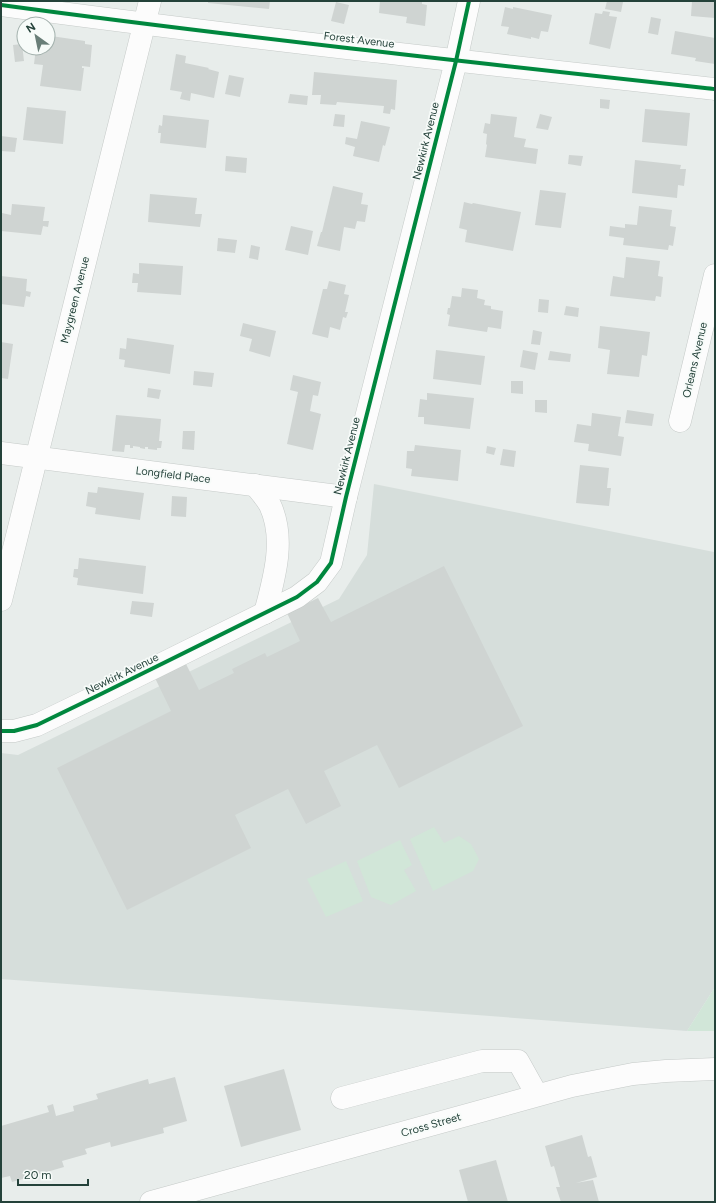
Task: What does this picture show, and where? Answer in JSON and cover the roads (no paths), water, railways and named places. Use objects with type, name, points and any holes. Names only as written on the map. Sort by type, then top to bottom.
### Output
[{"type":"street","name":"Maygreen Avenue","points":[[1,600],[150,1]]},
{"type":"street","name":"Newkirk Avenue","points":[[7,731],[37,725],[297,597],[317,582],[331,563],[346,497],[456,61],[469,1]]},
{"type":"street","name":"Forest Avenue","points":[[1,5],[144,24],[456,61],[715,89]]},
{"type":"street","name":"Orleans Avenue","points":[[680,421],[715,275]]},
{"type":"street","name":"Longfield Place","points":[[1,453],[346,497]]},
{"type":"street","points":[[255,485],[270,505],[278,530],[274,577],[265,613]]},
{"type":"street","points":[[342,1098],[482,1061],[518,1061],[537,1096]]},
{"type":"street","name":"Cross Street","points":[[151,1202],[572,1086],[633,1074],[715,1069]]}]
